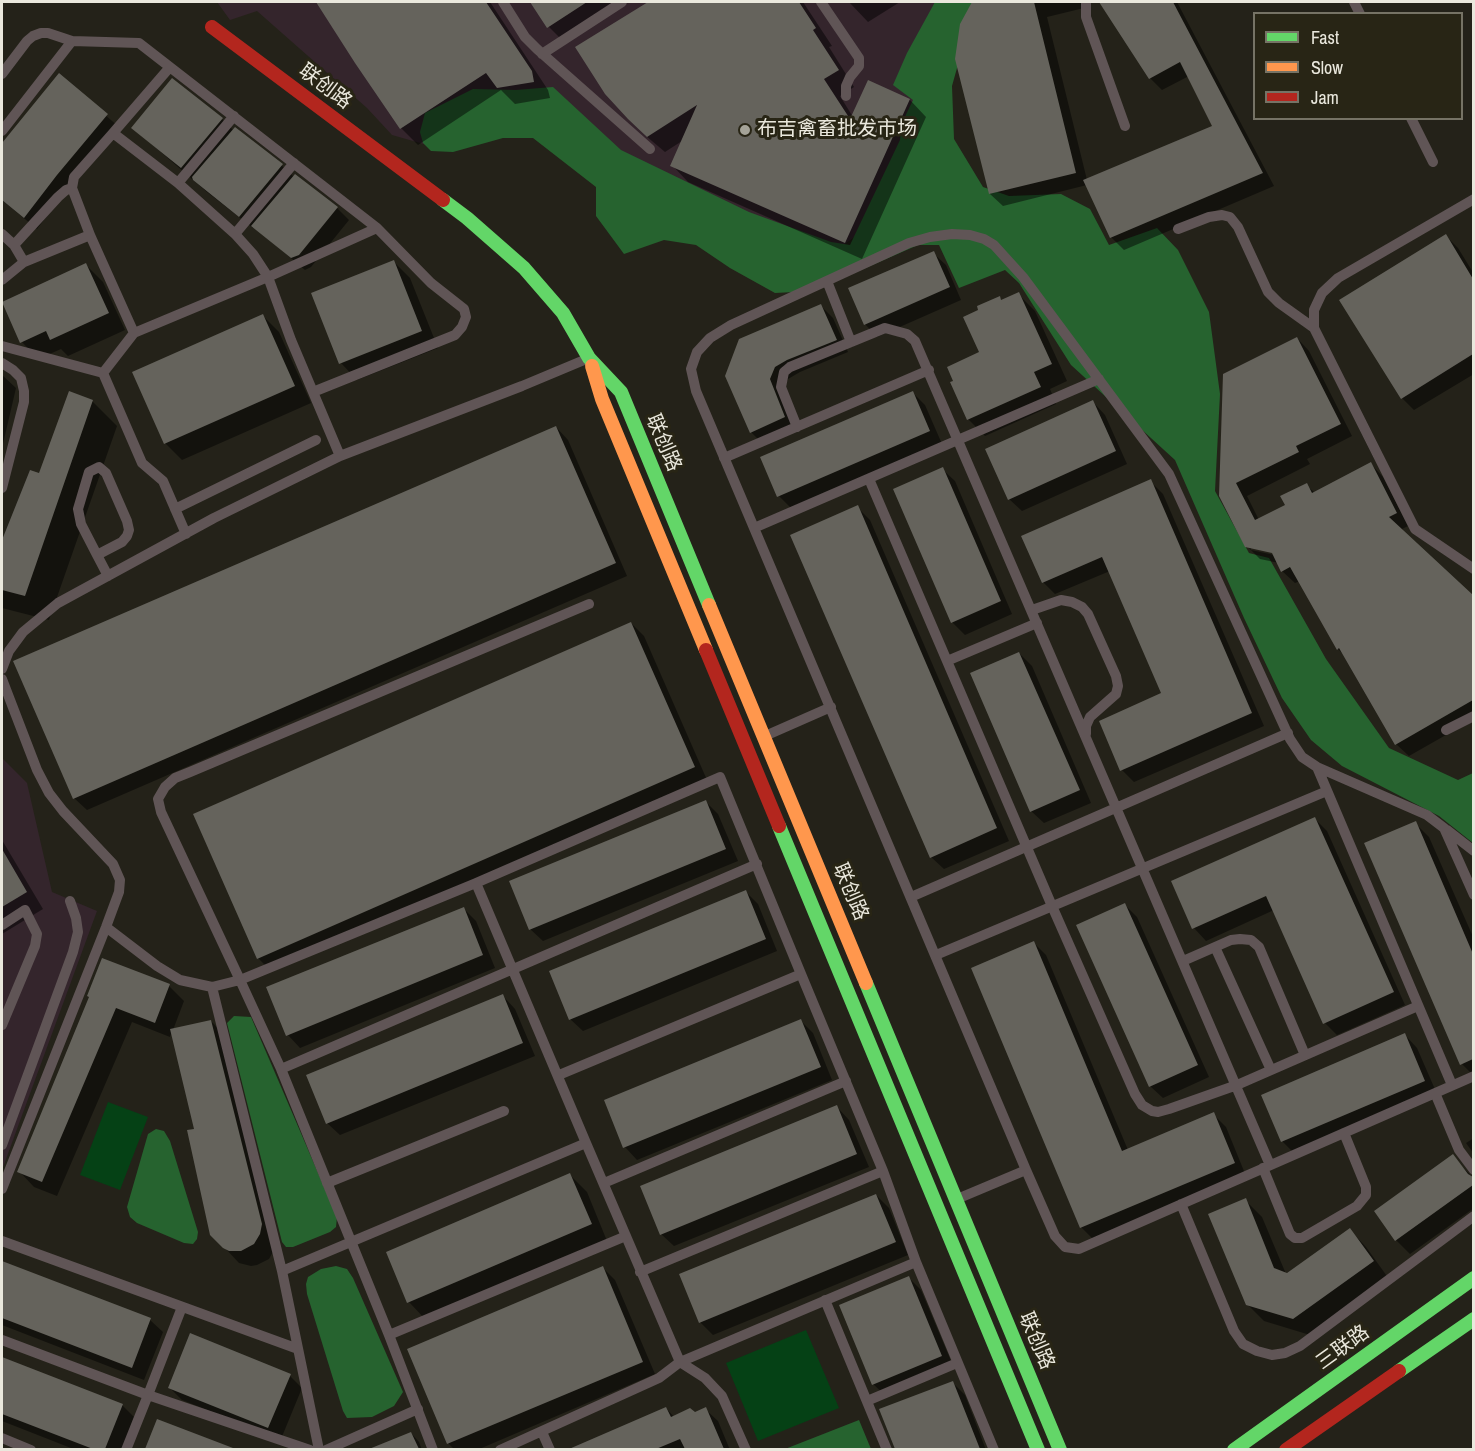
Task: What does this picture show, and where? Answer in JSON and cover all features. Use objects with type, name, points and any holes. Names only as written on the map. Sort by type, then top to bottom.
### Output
[{"type":"street","name":"联创路","points":[[212,27],[475,225],[532,277],[563,313],[589,358],[602,399],[1038,1449]]},
{"type":"street","name":"联创路","points":[[589,358],[621,392],[1060,1447]]},
{"type":"street","name":"三联路","points":[[1234,1449],[1473,1278]]},
{"type":"street","points":[[1286,1449],[1473,1319]]},
{"type":"lane","points":[[503,2],[525,38],[650,149]]},
{"type":"lane","points":[[542,54],[622,2]]},
{"type":"lane","points":[[822,2],[859,58],[860,66],[850,77],[846,86],[846,96]]},
{"type":"lane","points":[[1086,2],[1086,17],[1125,126]]},
{"type":"lane","points":[[2,74],[33,36],[48,33],[72,41],[139,43],[377,228],[431,283],[464,309],[466,317],[462,327],[455,334],[313,392]]},
{"type":"lane","points":[[2,131],[72,41]]},
{"type":"lane","points":[[134,333],[90,235],[72,188],[74,177],[170,67]]},
{"type":"lane","points":[[178,183],[234,116]]},
{"type":"lane","points":[[1412,120],[1433,162]]},
{"type":"lane","points":[[114,133],[178,183],[235,234],[253,254],[268,277],[291,340],[340,456]]},
{"type":"lane","points":[[235,234],[294,163]]},
{"type":"lane","points":[[14,245],[58,197],[72,188]]},
{"type":"lane","points":[[1473,199],[1338,278],[1322,293],[1314,310],[1314,328],[1415,529],[1473,569]]},
{"type":"lane","points":[[1178,229],[1209,217],[1222,215],[1230,217],[1238,227],[1268,292],[1278,303],[1314,328]]},
{"type":"lane","points":[[103,373],[134,333],[377,228]]},
{"type":"lane","points":[[2,234],[14,245],[24,261]]},
{"type":"lane","points":[[1473,851],[1427,815],[1317,767],[1302,757],[1288,733],[1169,474],[1023,278],[994,245],[970,235],[952,234],[909,243],[731,325],[710,338],[697,352],[691,369],[696,391],[1026,1170],[1055,1236],[1065,1247],[1078,1250],[1473,1076]]},
{"type":"lane","points":[[2,280],[24,261],[90,235]]},
{"type":"lane","points":[[827,281],[851,342]]},
{"type":"lane","points":[[797,427],[781,387],[784,372],[790,367],[885,328],[896,329],[915,341],[1237,1085],[1290,1234],[1295,1238],[1302,1238],[1357,1206],[1366,1195],[1366,1187],[1344,1133]]},
{"type":"lane","points":[[2,346],[103,373]]},
{"type":"lane","points":[[2,669],[9,651],[23,632],[58,603],[186,534],[340,456],[589,358]]},
{"type":"lane","points":[[2,363],[21,378],[24,402],[2,488]]},
{"type":"lane","points":[[724,458],[929,370]]},
{"type":"lane","points":[[103,373],[142,463],[163,481],[186,534]]},
{"type":"lane","points":[[754,528],[1099,379]]},
{"type":"lane","points":[[175,509],[316,440]]},
{"type":"lane","points":[[97,555],[122,542],[129,530],[106,473],[99,467],[89,472],[78,509],[81,524],[97,555],[108,576]]},
{"type":"lane","points":[[868,479],[1052,906],[1135,1094],[1143,1105],[1158,1112],[1237,1085],[1418,1006]]},
{"type":"lane","points":[[1032,610],[1061,600],[1082,607],[1088,614],[1116,676],[1118,686],[1116,694],[1090,717],[1086,726],[1086,737]]},
{"type":"lane","points":[[433,1449],[280,1069],[160,812],[158,799],[165,787],[175,778],[190,771],[589,604]]},
{"type":"lane","points":[[947,661],[1037,623]]},
{"type":"lane","points":[[2,680],[37,770],[49,793],[113,864],[120,879],[119,892],[106,927],[2,1189]]},
{"type":"lane","points":[[745,744],[831,707]]},
{"type":"lane","points":[[1446,730],[1473,716]]},
{"type":"lane","points":[[911,897],[1288,733]]},
{"type":"lane","points":[[1317,767],[1452,1085]]},
{"type":"lane","points":[[106,927],[180,980],[212,987],[240,980],[476,883],[720,777],[883,1171],[916,1262],[994,1449]]},
{"type":"lane","points":[[936,955],[1327,791]]},
{"type":"lane","points":[[1444,828],[1473,894]]},
{"type":"lane","points":[[280,1069],[757,864]]},
{"type":"lane","points":[[476,883],[680,1362],[705,1378],[722,1396],[746,1449]]},
{"type":"lane","points":[[2,1145],[73,952],[78,932],[70,901]]},
{"type":"lane","points":[[2,925],[26,910],[37,933],[35,946],[4,1010],[2,1025]]},
{"type":"lane","points":[[1183,961],[1240,939],[1251,940],[1259,946],[1305,1055]]},
{"type":"lane","points":[[1215,947],[1271,1070]]},
{"type":"lane","points":[[559,1075],[801,974]]},
{"type":"lane","points":[[212,987],[282,1270],[319,1449]]},
{"type":"lane","points":[[604,1183],[846,1081]]},
{"type":"lane","points":[[1435,1093],[1460,1150],[1473,1170]]},
{"type":"lane","points":[[327,1183],[504,1111]]},
{"type":"lane","points":[[282,1270],[586,1143]]},
{"type":"lane","points":[[956,1199],[1026,1170]]},
{"type":"lane","points":[[640,1272],[883,1171]]},
{"type":"lane","points":[[1181,1204],[1234,1331],[1243,1344],[1272,1355],[1285,1353],[1300,1346],[1473,1216]]},
{"type":"lane","points":[[389,1335],[626,1236]]},
{"type":"lane","points":[[2,1241],[298,1349]]},
{"type":"lane","points":[[500,1449],[659,1378],[680,1362],[916,1262]]},
{"type":"lane","points":[[825,1300],[887,1449]]},
{"type":"lane","points":[[126,1449],[182,1307]]},
{"type":"lane","points":[[2,1340],[148,1395],[310,1449]]},
{"type":"lane","points":[[867,1401],[957,1363]]},
{"type":"lane","points":[[326,1449],[352,1444],[418,1409]]},
{"type":"lane","points":[[542,1431],[550,1449]]},
{"type":"lane","points":[[2,1438],[31,1449]]},
{"type":"shaded area","name":"布吉禽畜批发市场","points":[[217,2],[959,2],[911,197],[825,258],[565,123],[434,147],[392,135],[367,108],[257,11],[230,20]]},
{"type":"shaded area","points":[[2,758],[27,783],[52,892],[97,911],[2,1170]]},
{"type":"green space","points":[[935,2],[979,2],[969,25],[952,86],[954,139],[983,187],[1009,196],[1061,194],[1090,209],[1109,245],[1157,228],[1178,250],[1209,312],[1220,394],[1215,491],[1249,553],[1269,558],[1326,659],[1389,748],[1458,780],[1473,773],[1473,843],[1439,816],[1342,766],[1311,740],[1282,698],[1244,618],[1175,460],[1071,365],[1019,283],[1005,270],[959,288],[939,245],[918,245],[813,291],[775,293],[730,268],[696,245],[664,240],[624,254],[596,216],[596,187],[533,138],[503,138],[453,152],[431,151],[423,143],[420,132],[425,113],[473,89],[516,90],[553,87],[621,150],[749,212],[831,242],[850,245],[900,140],[902,123],[913,100],[893,85],[907,53]]},
{"type":"green space","points":[[234,1016],[251,1017],[337,1217],[336,1227],[330,1232],[293,1247],[286,1247],[282,1242],[227,1023]]},
{"type":"green space","points":[[108,1102],[148,1117],[120,1190],[80,1175]]},
{"type":"green space","points":[[156,1129],[164,1131],[170,1141],[198,1232],[193,1244],[184,1243],[137,1223],[130,1217],[127,1207],[148,1134]]},
{"type":"green space","points":[[336,1266],[347,1269],[353,1278],[403,1392],[394,1406],[372,1417],[347,1418],[343,1411],[307,1294],[308,1277],[321,1269]]},
{"type":"green space","points":[[806,1330],[839,1408],[758,1441],[726,1363]]},
{"type":"green space","points":[[859,1420],[871,1449],[785,1449]]},
{"type":"building","points":[[316,2],[486,2],[532,71],[534,82],[497,88],[486,73],[400,129]]},
{"type":"building","points":[[530,2],[587,2],[547,28]]},
{"type":"building","points":[[648,2],[799,2],[816,28],[813,30],[839,70],[824,79],[850,119],[868,80],[910,99],[845,243],[670,166],[697,105],[647,137],[605,94],[575,47]]},
{"type":"building","points":[[972,2],[1034,2],[1076,173],[989,194],[955,59],[960,24]]},
{"type":"building","points":[[1099,2],[1173,2],[1263,173],[1110,238],[1083,180],[1212,126],[1180,62],[1149,79]]},
{"type":"building","points":[[59,73],[108,114],[24,218],[2,200],[2,143]]},
{"type":"building","points":[[172,78],[223,118],[181,168],[131,128]]},
{"type":"building","points":[[235,127],[283,164],[239,217],[192,177]]},
{"type":"building","points":[[295,174],[338,207],[299,255],[291,258],[251,226]]},
{"type":"building","points":[[1446,234],[1473,279],[1473,354],[1401,399],[1339,300]]},
{"type":"building","points":[[934,251],[950,287],[864,325],[848,288]]},
{"type":"building","points":[[394,260],[422,331],[339,364],[311,293]]},
{"type":"building","points":[[86,263],[109,313],[50,340],[46,331],[20,343],[2,302]]},
{"type":"building","points":[[1019,292],[1052,364],[1034,372],[1041,387],[967,420],[950,382],[953,381],[947,367],[979,352],[963,317],[978,310],[977,306],[1000,296],[1001,300]]},
{"type":"building","points":[[821,304],[837,340],[775,367],[770,379],[785,417],[750,433],[725,376],[739,339]]},
{"type":"building","points":[[263,314],[295,386],[164,444],[132,372]]},
{"type":"building","points":[[1297,337],[1341,424],[1296,446],[1299,452],[1236,483],[1255,520],[1285,505],[1280,496],[1307,483],[1312,493],[1371,462],[1397,513],[1389,517],[1473,595],[1473,700],[1395,745],[1290,567],[1281,572],[1272,553],[1245,547],[1219,496],[1223,374]]},
{"type":"building","points":[[69,391],[93,400],[25,596],[2,590],[2,540],[30,470],[39,473]]},
{"type":"building","points":[[913,391],[930,431],[777,497],[760,457]]},
{"type":"building","points":[[1093,400],[1116,451],[1008,500],[985,449]]},
{"type":"building","points":[[556,426],[616,563],[73,799],[13,661]]},
{"type":"building","points":[[943,467],[1001,601],[951,623],[893,489]]},
{"type":"building","points":[[1151,479],[1252,713],[1120,771],[1099,721],[1161,693],[1102,557],[1042,583],[1021,536]]},
{"type":"building","points":[[858,505],[997,828],[930,858],[790,535]]},
{"type":"building","points":[[631,622],[695,767],[257,959],[193,814]]},
{"type":"building","points":[[1019,652],[1080,790],[1030,812],[970,673]]},
{"type":"building","points":[[706,800],[726,849],[529,930],[509,881]]},
{"type":"building","points":[[1315,817],[1394,992],[1323,1024],[1266,896],[1192,929],[1171,881]]},
{"type":"building","points":[[1416,821],[1473,954],[1473,1059],[1460,1065],[1364,843]]},
{"type":"building","points":[[2,849],[27,892],[2,907]]},
{"type":"building","points":[[746,890],[766,939],[569,1020],[549,971]]},
{"type":"building","points":[[1125,903],[1198,1065],[1149,1087],[1076,925]]},
{"type":"building","points":[[464,907],[483,955],[286,1036],[266,987]]},
{"type":"building","points":[[1034,941],[1122,1151],[1214,1112],[1235,1163],[1080,1228],[971,968]]},
{"type":"building","points":[[102,958],[170,984],[155,1023],[116,1008],[42,1182],[17,1172],[89,997],[87,996]]},
{"type":"building","points":[[503,994],[523,1043],[326,1124],[306,1075]]},
{"type":"building","points":[[801,1019],[821,1067],[623,1148],[604,1100]]},
{"type":"building","points":[[211,1020],[262,1224],[260,1234],[254,1244],[241,1251],[229,1251],[223,1248],[210,1235],[187,1130],[194,1129],[170,1029]]},
{"type":"building","points":[[1405,1033],[1425,1081],[1281,1142],[1261,1095]]},
{"type":"building","points":[[837,1105],[857,1154],[660,1235],[640,1186]]},
{"type":"building","points":[[1453,1154],[1468,1174],[1473,1177],[1473,1185],[1395,1241],[1374,1211]]},
{"type":"building","points":[[570,1173],[592,1224],[407,1303],[386,1252]]},
{"type":"building","points":[[876,1194],[896,1242],[699,1323],[679,1274]]},
{"type":"building","points":[[1246,1198],[1274,1268],[1287,1273],[1350,1228],[1374,1261],[1293,1319],[1246,1305],[1208,1214]]},
{"type":"building","points":[[2,1261],[151,1318],[132,1368],[2,1318]]},
{"type":"building","points":[[603,1266],[643,1362],[447,1444],[407,1349]]},
{"type":"building","points":[[909,1276],[942,1356],[872,1385],[839,1305]]},
{"type":"building","points":[[190,1333],[291,1374],[268,1428],[168,1388]]},
{"type":"building","points":[[2,1357],[123,1404],[105,1449],[93,1449],[2,1414]]},
{"type":"building","points":[[953,1381],[980,1449],[895,1449],[879,1409]]},
{"type":"building","points":[[666,1407],[671,1417],[690,1408],[695,1412],[706,1407],[724,1449],[685,1449],[680,1439],[656,1449],[569,1449]]},
{"type":"building","points":[[157,1419],[233,1448],[233,1449],[145,1449]]},
{"type":"building","points":[[411,1432],[419,1449],[369,1449]]},
{"type":"traffic: fast","points":[[443,200],[524,268],[563,313],[589,358],[621,392],[709,605]]},
{"type":"traffic: fast","points":[[779,826],[1038,1450]]},
{"type":"traffic: fast","points":[[866,983],[1060,1450]]},
{"type":"traffic: fast","points":[[1234,1450],[1474,1278]]},
{"type":"traffic: fast","points":[[1399,1371],[1474,1319]]},
{"type":"traffic: slow","points":[[592,366],[602,399],[706,650]]},
{"type":"traffic: slow","points":[[709,605],[866,983]]},
{"type":"traffic: jam","points":[[212,27],[443,200]]},
{"type":"traffic: jam","points":[[706,650],[779,826]]},
{"type":"traffic: jam","points":[[1286,1450],[1399,1371]]},
{"type":"place","name":"布吉禽畜批发市场","points":[[745,130]]}]
